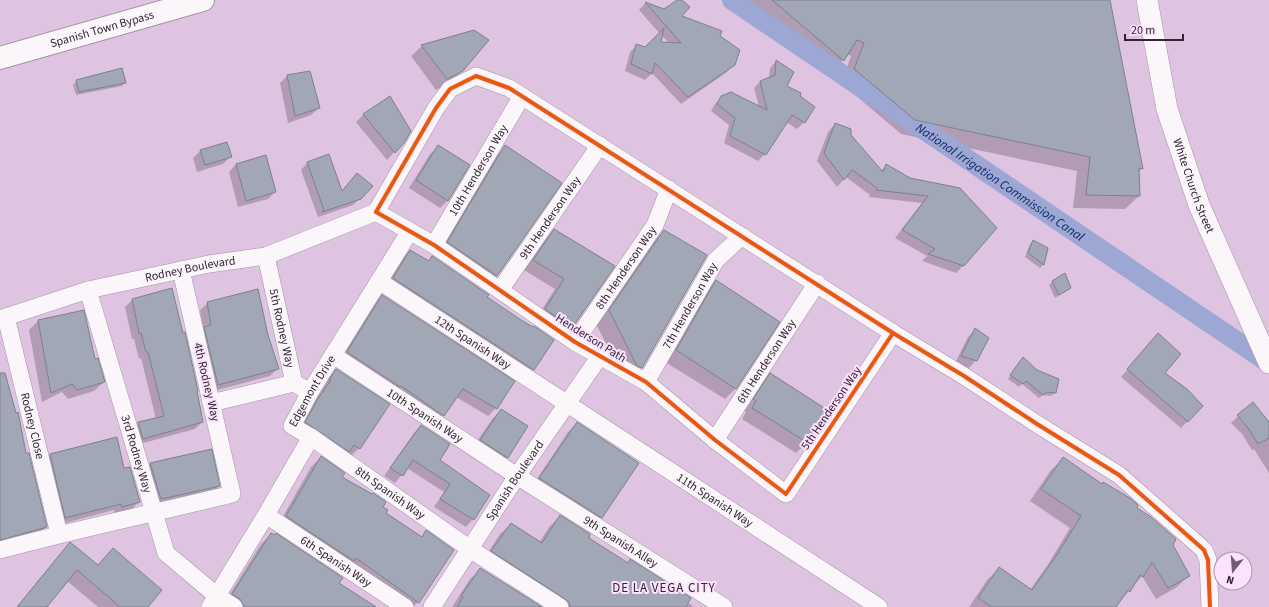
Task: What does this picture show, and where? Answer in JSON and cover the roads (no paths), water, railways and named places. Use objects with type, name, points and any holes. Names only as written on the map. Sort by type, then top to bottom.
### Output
[{"type":"main road","name":"Spanish Town Bypass","points":[[0,58],[203,0]]},
{"type":"street","name":"White Church Street","points":[[1147,0],[1167,109],[1199,205],[1269,362]]},
{"type":"street","points":[[376,212],[436,108],[450,89],[476,76],[509,88],[1119,475],[1204,550],[1208,560],[1210,607]]},
{"type":"street","name":"10th Henderson Way","points":[[434,245],[522,96]]},
{"type":"street","name":"9th Henderson Way","points":[[500,290],[600,145]]},
{"type":"street","name":"8th Henderson Way","points":[[575,342],[655,225],[670,189]]},
{"type":"street","name":"Henderson Path","points":[[376,212],[434,245],[575,342],[646,382],[715,440],[786,494]]},
{"type":"street","name":"Rodney Boulevard","points":[[3,318],[88,290],[209,264],[266,256],[376,212]]},
{"type":"street","name":"Edgemont Drive","points":[[214,601],[311,437],[292,426],[310,392],[410,230]]},
{"type":"street","name":"7th Henderson Way","points":[[646,382],[716,260],[742,236]]},
{"type":"street","name":"5th Rodney Way","points":[[266,256],[294,382],[310,392]]},
{"type":"street","name":"4th Rodney Way","points":[[154,513],[232,494],[181,270]]},
{"type":"street","name":"12th Spanish Way","points":[[379,281],[567,405]]},
{"type":"street","name":"6th Henderson Way","points":[[715,440],[817,283]]},
{"type":"street","name":"3rd Rodney Way","points":[[88,290],[166,553],[214,601],[234,607]]},
{"type":"street","name":"Rodney Close","points":[[3,318],[59,534]]},
{"type":"street","name":"5th Henderson Way","points":[[786,494],[893,333]]},
{"type":"street","name":"10th Spanish Way","points":[[333,355],[517,476]]},
{"type":"street","name":"Spanish Boulevard","points":[[432,607],[517,476],[600,356]]},
{"type":"street","points":[[211,403],[294,382]]},
{"type":"street","name":"11th Spanish Way","points":[[567,405],[859,602],[879,607]]},
{"type":"street","name":"8th Spanish Way","points":[[311,437],[470,549],[560,607]]},
{"type":"street","name":"9th Spanish Alley","points":[[517,476],[724,607]]},
{"type":"street","points":[[0,550],[59,534],[154,513]]},
{"type":"street","name":"6th Spanish Way","points":[[266,515],[405,607]]},
{"type":"waterway","name":"National Irrigation Commission Canal","points":[[732,0],[1269,363]]},
{"type":"district","name":"DE LA VEGA CITY","points":[[664,587]]}]
